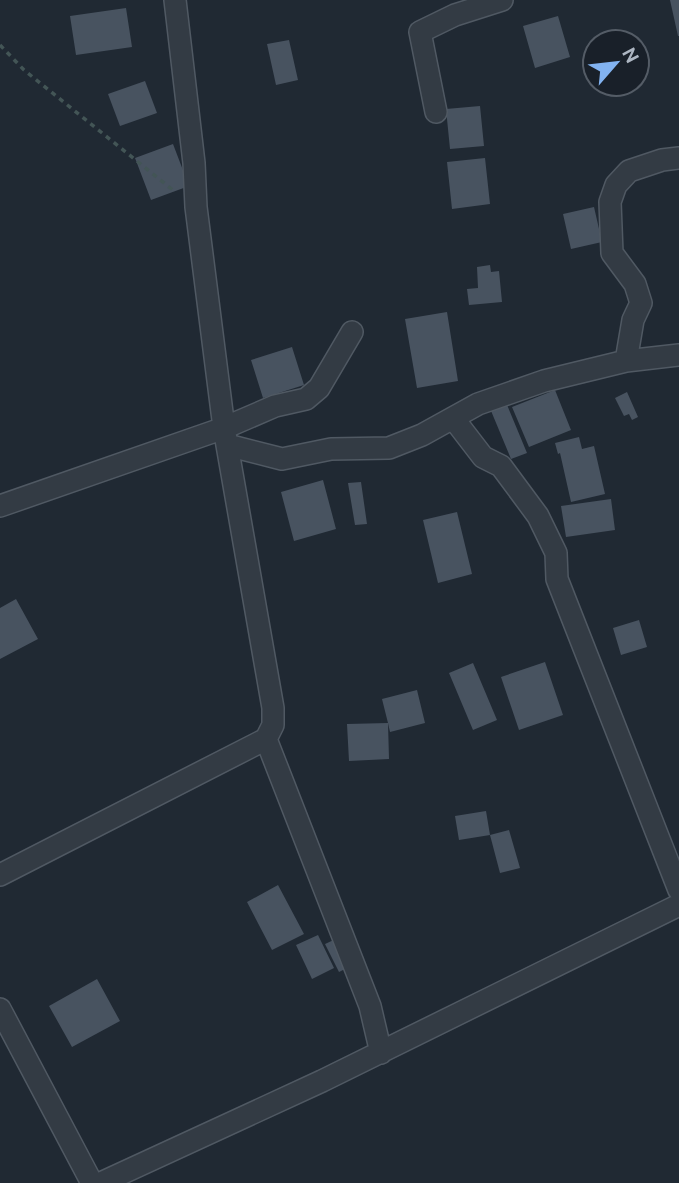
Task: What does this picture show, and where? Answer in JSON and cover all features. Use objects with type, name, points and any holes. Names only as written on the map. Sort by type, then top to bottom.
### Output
[{"type":"street","points":[[0,876],[266,738],[273,725],[273,708],[225,436],[195,208],[194,163],[174,0]]},
{"type":"street","points":[[436,112],[420,33],[455,15],[502,0]]},
{"type":"street","points":[[626,361],[633,320],[640,303],[635,284],[612,253],[610,202],[616,185],[629,171],[662,160],[679,158]]},
{"type":"street","points":[[0,506],[225,436],[275,407],[306,399],[319,388],[352,332]]},
{"type":"street","points":[[225,436],[282,459],[331,449],[389,447],[422,435],[478,404],[544,381],[626,361],[679,355]]},
{"type":"street","points":[[453,418],[483,457],[501,466],[538,516],[556,553],[557,579],[679,890]]},
{"type":"street","points":[[266,738],[370,1006],[381,1053]]},
{"type":"street","points":[[102,1183],[381,1053],[679,905]]},
{"type":"street","points":[[0,1009],[92,1183]]},
{"type":"path","points":[[0,45],[24,71],[195,208]]},
{"type":"building","points":[[670,0],[679,0],[679,36],[678,36]]},
{"type":"building","points":[[126,8],[132,47],[76,55],[70,16]]},
{"type":"building","points":[[558,16],[570,57],[535,68],[523,26]]},
{"type":"building","points":[[289,40],[298,80],[276,85],[267,44]]},
{"type":"building","points":[[145,81],[157,113],[120,126],[108,94]]},
{"type":"building","points":[[480,106],[484,146],[450,149],[446,109]]},
{"type":"building","points":[[173,144],[189,186],[151,200],[135,158]]},
{"type":"building","points":[[485,158],[490,204],[452,209],[447,162]]},
{"type":"building","points":[[594,207],[602,242],[571,249],[563,214]]},
{"type":"building","points":[[490,265],[491,272],[499,271],[502,302],[469,305],[467,289],[478,288],[477,267]]},
{"type":"building","points":[[447,312],[458,381],[417,388],[405,319]]},
{"type":"building","points":[[292,347],[304,385],[263,398],[251,360]]},
{"type":"building","points":[[555,390],[571,430],[529,447],[512,407]]},
{"type":"building","points":[[627,392],[638,417],[632,420],[629,414],[624,416],[615,398]]},
{"type":"building","points":[[505,400],[527,453],[511,459],[489,406]]},
{"type":"building","points":[[579,437],[582,449],[594,446],[605,494],[571,502],[560,453],[558,454],[555,443]]},
{"type":"building","points":[[323,480],[336,529],[294,541],[281,492]]},
{"type":"building","points":[[361,482],[367,524],[355,525],[348,483]]},
{"type":"building","points":[[611,499],[615,530],[566,537],[561,506]]},
{"type":"building","points":[[457,512],[472,574],[438,583],[423,520]]},
{"type":"building","points":[[16,599],[38,639],[0,659],[0,608]]},
{"type":"building","points":[[639,620],[647,647],[621,655],[613,628]]},
{"type":"building","points":[[545,662],[563,715],[519,730],[501,677]]},
{"type":"building","points":[[473,663],[497,720],[473,730],[449,673]]},
{"type":"building","points":[[417,690],[425,723],[390,732],[382,699]]},
{"type":"building","points":[[388,723],[389,759],[349,761],[347,724]]},
{"type":"building","points":[[486,811],[490,835],[459,840],[455,816]]},
{"type":"building","points":[[509,830],[520,868],[500,873],[490,835]]},
{"type":"building","points":[[278,885],[304,934],[272,950],[247,902]]},
{"type":"building","points":[[318,935],[334,968],[312,979],[296,945]]},
{"type":"building","points":[[338,938],[351,966],[339,972],[325,944]]},
{"type":"building","points":[[97,979],[120,1021],[72,1047],[49,1006]]}]
